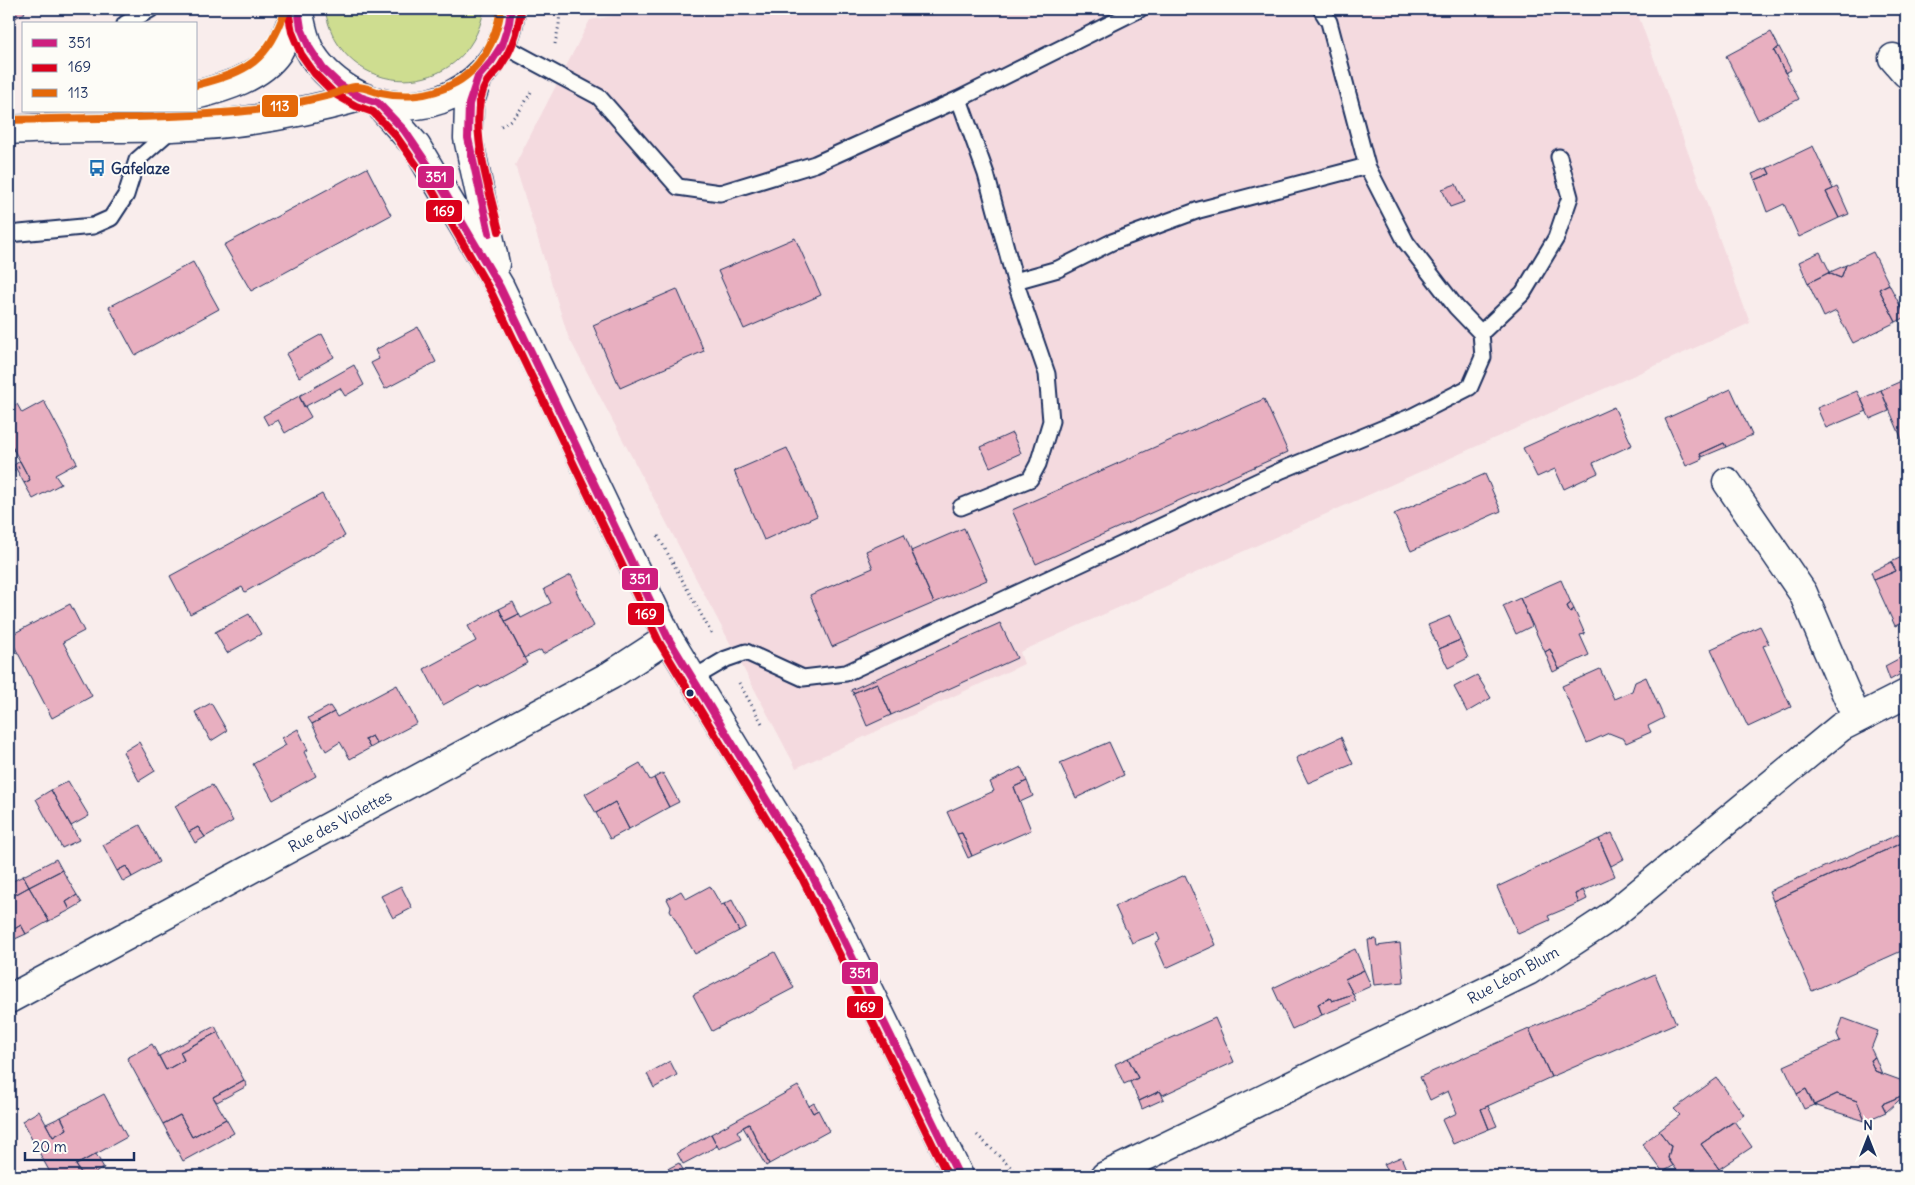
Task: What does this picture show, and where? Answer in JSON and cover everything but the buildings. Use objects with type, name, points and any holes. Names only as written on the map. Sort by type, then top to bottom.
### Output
[{"type":"main road","points":[[198,94],[221,89],[251,75],[266,63],[276,54],[288,34],[297,9]]},
{"type":"main road","points":[[297,9],[301,28],[310,50],[323,69],[340,85],[369,100],[416,146],[500,287],[668,638],[811,873],[959,1176]]},
{"type":"main road","points":[[9,130],[57,127],[174,127],[277,117],[369,100],[405,106],[432,103],[457,93],[478,77],[492,62],[502,45],[510,23],[511,9]]},
{"type":"main road","points":[[478,77],[469,104],[468,138],[500,287]]},
{"type":"main road","points":[[57,127],[120,112]]},
{"type":"main road","points":[[1727,482],[1803,593],[1857,719]]},
{"type":"main road","name":"Rue des Violettes","points":[[9,999],[610,675],[668,638]]},
{"type":"main road","name":"Rue Léon Blum","points":[[1105,1176],[1528,971],[1610,917],[1841,727],[1906,694]]},
{"type":"lane","points":[[128,22],[151,9]]},
{"type":"lane","points":[[502,45],[599,97],[678,187],[720,193],[815,164],[959,98],[1140,9]]},
{"type":"lane","points":[[692,679],[726,659],[746,652],[803,678],[846,674],[1282,470],[1413,416],[1470,387],[1483,357],[1480,333],[1456,307],[1406,242],[1367,166],[1329,22],[1321,9]]},
{"type":"lane","points":[[959,98],[986,174],[1016,281],[1047,374],[1051,421],[1038,464],[1030,479],[961,507]]},
{"type":"lane","points":[[9,234],[93,226],[111,218],[126,195],[137,160],[174,127]]},
{"type":"lane","points":[[1480,333],[1523,293],[1556,238],[1570,197],[1559,157]]},
{"type":"lane","points":[[1016,281],[1058,269],[1112,242],[1199,210],[1367,166]]},
{"type":"path","points":[[554,47],[559,25],[560,9]]},
{"type":"path","points":[[494,129],[510,122],[520,112],[532,90]]},
{"type":"path","points":[[9,472],[13,472],[22,466]]},
{"type":"shaded area","points":[[652,9],[1636,9],[1750,323],[1020,652],[1024,664],[796,768],[568,336],[515,165],[590,20]]},
{"type":"green space","points":[[325,9],[484,9],[473,40],[455,62],[431,76],[404,80],[378,75],[354,62],[335,40]]},
{"type":"transit line","name":"113","points":[[198,84],[230,75],[254,62],[271,41],[286,9]]},
{"type":"transit line","name":"351","points":[[298,9],[301,28],[310,49],[323,69],[340,85],[360,97],[378,103],[404,130],[432,171],[500,287],[668,638],[811,873],[959,1176]]},
{"type":"transit line","name":"113","points":[[9,120],[224,113],[302,102],[355,87],[399,95],[426,94],[443,89],[462,79],[479,63],[491,43],[501,9]]},
{"type":"transit line","name":"351","points":[[489,233],[468,138],[469,104],[478,77],[502,45],[511,9]]},
{"type":"transit line","name":"169","points":[[499,231],[481,155],[478,115],[481,97],[487,82],[500,67],[511,47],[521,10]]},
{"type":"transit line","name":"169","points":[[288,11],[292,32],[301,54],[315,74],[335,94],[356,106],[373,112],[396,136],[424,176],[491,292],[659,642],[802,878],[948,1176]]},
{"type":"place","name":"Gafelaze","points":[[97,168]]}]
